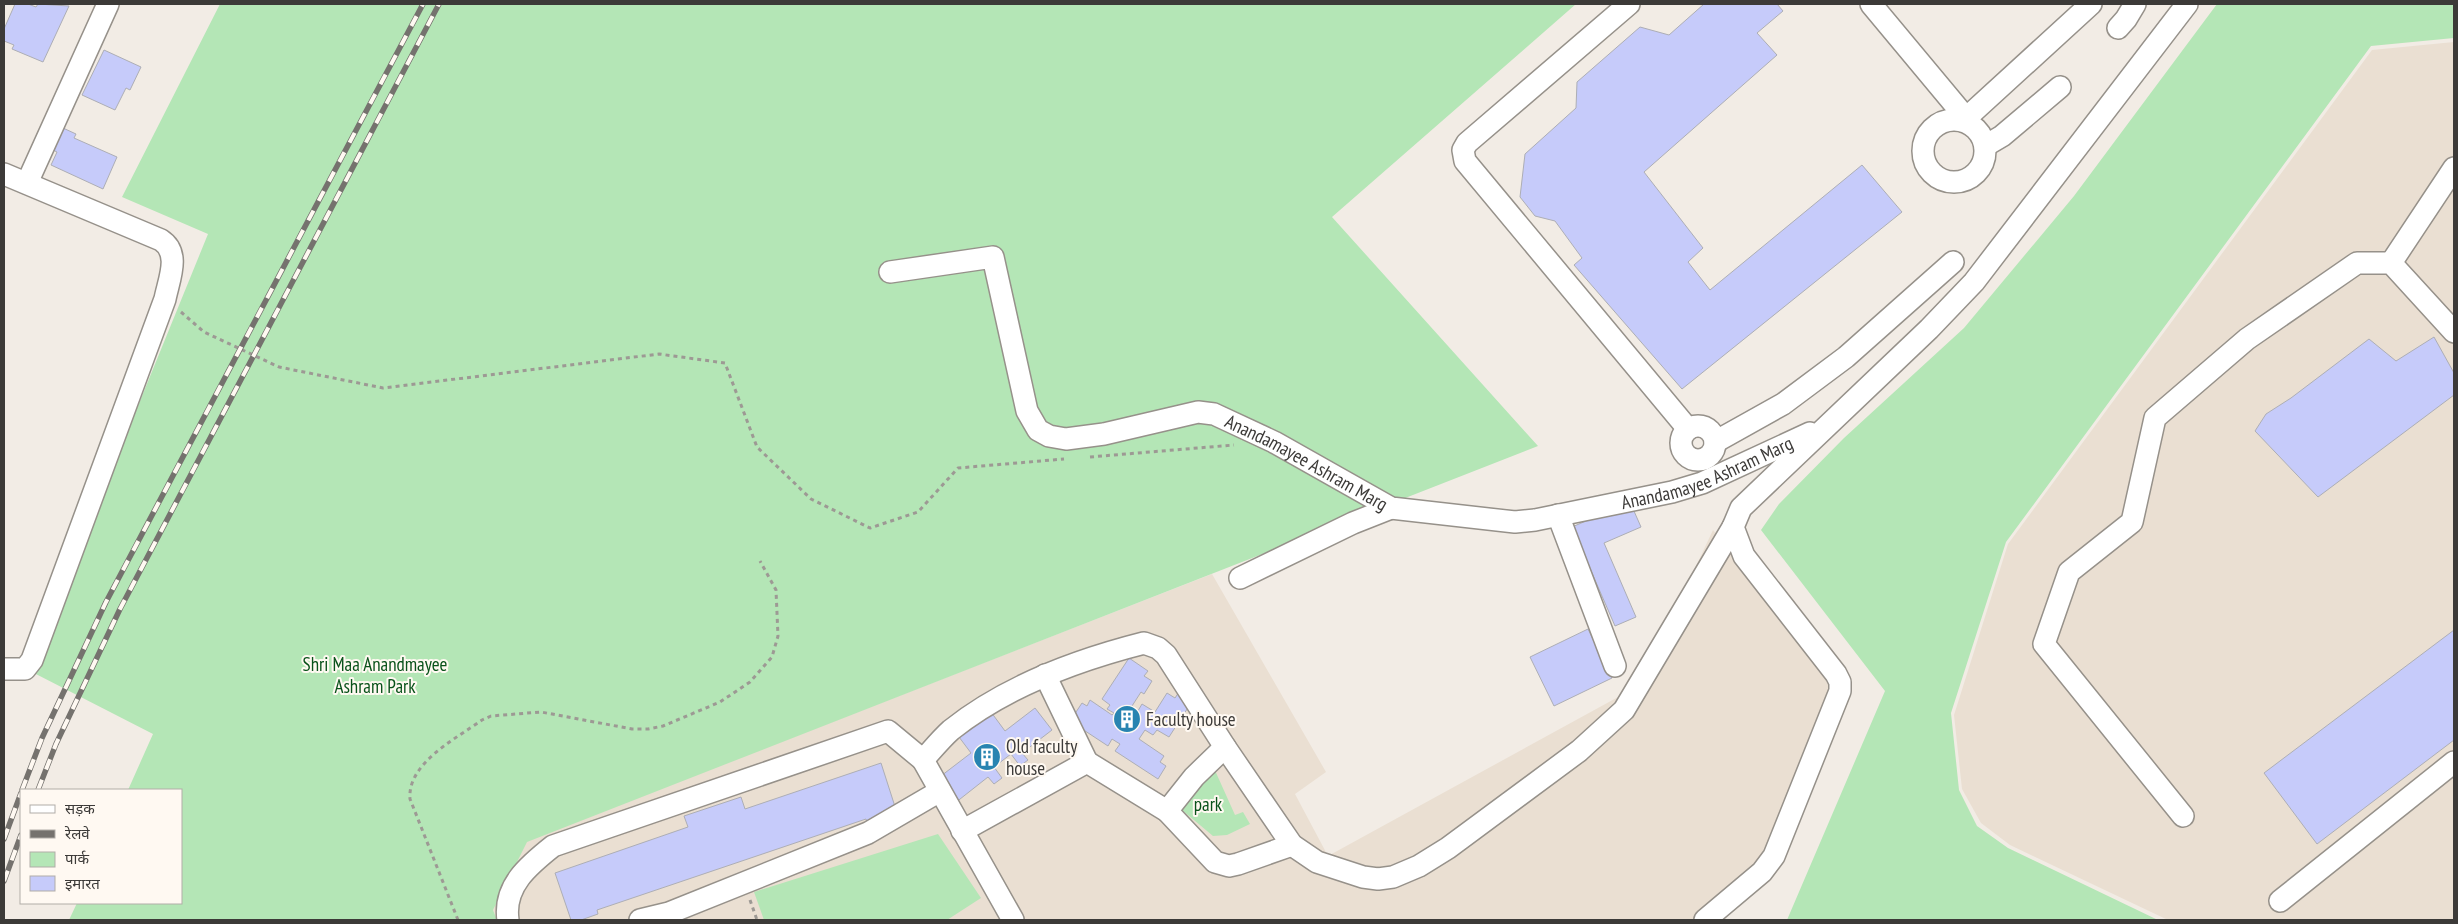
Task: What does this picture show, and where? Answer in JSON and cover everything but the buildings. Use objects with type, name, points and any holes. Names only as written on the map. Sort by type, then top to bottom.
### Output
[{"type":"street","points":[[27,183],[108,4]]},
{"type":"street","points":[[1629,4],[1467,143],[1463,155],[1465,161],[1688,429],[1682,438],[1683,448],[1689,456],[1709,450],[1784,404],[1846,357],[1953,262]]},
{"type":"street","points":[[1871,4],[1965,120],[1976,128],[1985,146],[1985,156],[1982,165],[1976,173],[1968,179],[1948,182],[1938,178],[1930,171],[1925,162],[1922,152],[1929,132],[1937,125],[1946,121],[1965,120],[2091,4]]},
{"type":"street","points":[[2118,28],[2135,4]]},
{"type":"street","points":[[923,760],[950,731],[986,706],[1045,675],[1144,643],[1151,645],[1166,655],[1225,747],[1292,845],[1317,862],[1363,877],[1378,879],[1393,877],[1418,866],[1448,848],[1579,751],[1624,710],[1733,527],[1741,508],[1941,317],[1974,282],[2187,4]]},
{"type":"street","points":[[1985,146],[2002,136],[2060,87]]},
{"type":"street","points":[[2391,263],[2454,168]]},
{"type":"street","points":[[4,174],[165,242],[172,250],[173,258],[166,299],[32,660],[25,669],[4,669]]},
{"type":"street","name":"Anandamayee Ashram Marg","points":[[890,272],[993,257],[1027,412],[1038,430],[1049,436],[1066,439],[1104,434],[1198,412],[1214,414],[1274,442],[1391,508],[1515,522],[1558,515],[1672,492],[1702,484],[1828,424]]},
{"type":"street","points":[[2183,816],[2044,644],[2069,572],[2132,522],[2155,418],[2247,339],[2357,262],[2391,263],[2454,332]]},
{"type":"street","points":[[1920,291],[1941,317]]},
{"type":"street","points":[[1709,450],[1730,458],[1735,469]]},
{"type":"street","points":[[1702,484],[1697,470],[1709,450]]},
{"type":"street","points":[[1240,578],[1318,539],[1391,508]]},
{"type":"street","points":[[1558,515],[1615,666]]},
{"type":"street","points":[[1705,920],[1762,872],[1774,856],[1840,691],[1840,682],[1836,674],[1744,556],[1733,527]]},
{"type":"street","points":[[1045,675],[1088,762],[1168,811],[1215,862],[1238,864],[1292,845]]},
{"type":"street","points":[[508,920],[508,905],[514,886],[525,868],[553,846],[888,732],[923,760],[1013,920]]},
{"type":"street","points":[[1168,811],[1194,777],[1225,747]]},
{"type":"street","points":[[962,831],[1088,762]]},
{"type":"street","points":[[2280,902],[2454,762]]},
{"type":"street","points":[[640,920],[669,912],[868,833],[940,791]]},
{"type":"path","points":[[166,299],[204,332],[279,367],[383,388],[659,354],[725,363],[757,447],[811,499],[870,528],[918,512],[958,468],[1067,459]]},
{"type":"path","points":[[1087,457],[1235,445]]},
{"type":"path","points":[[458,920],[410,799],[410,791],[420,770],[430,758],[482,720],[491,716],[541,712],[632,729],[648,729],[663,726],[720,702],[755,675],[772,657],[778,636],[776,590],[760,561]]},
{"type":"shaded area","points":[[2454,42],[2454,920],[2168,920],[2010,845],[1981,823],[1962,789],[1954,715],[2008,544],[2372,50]]},
{"type":"shaded area","points":[[1713,530],[1832,678],[1826,729],[1763,857],[1695,920],[497,920],[493,910],[524,842],[1212,574],[1326,772],[1295,794],[1328,856],[1640,685]]},
{"type":"green space","name":"Shri Maa Anandmayee Ashram Park","points":[[220,4],[1576,4],[1332,217],[1538,446],[527,842],[493,910],[497,920],[69,920],[77,904],[182,904],[182,789],[128,789],[153,734],[30,671],[208,234],[122,197]]},
{"type":"green space","points":[[2217,4],[2454,4],[2454,38],[2371,46],[2006,542],[1951,713],[1959,790],[1977,826],[2008,848],[2158,920],[1787,920],[1885,691],[1761,530],[1779,504],[1844,438],[1964,328],[2074,196]]},
{"type":"green space","name":"park","points":[[1213,766],[1235,815],[1243,812],[1250,824],[1227,835],[1213,836],[1176,805]]},
{"type":"green space","points":[[938,834],[981,898],[947,920],[764,920],[754,892]]},
{"type":"railway","points":[[22,789],[42,738],[106,602],[423,4]]},
{"type":"railway","points":[[38,789],[56,744],[120,609],[439,4]]},
{"type":"railway","points":[[4,839],[20,796]]},
{"type":"railway","points":[[4,881],[20,838]]},
{"type":"place","name":"Faculty house","points":[[1127,719]]},
{"type":"place","name":"Old faculty house","points":[[987,757]]}]
